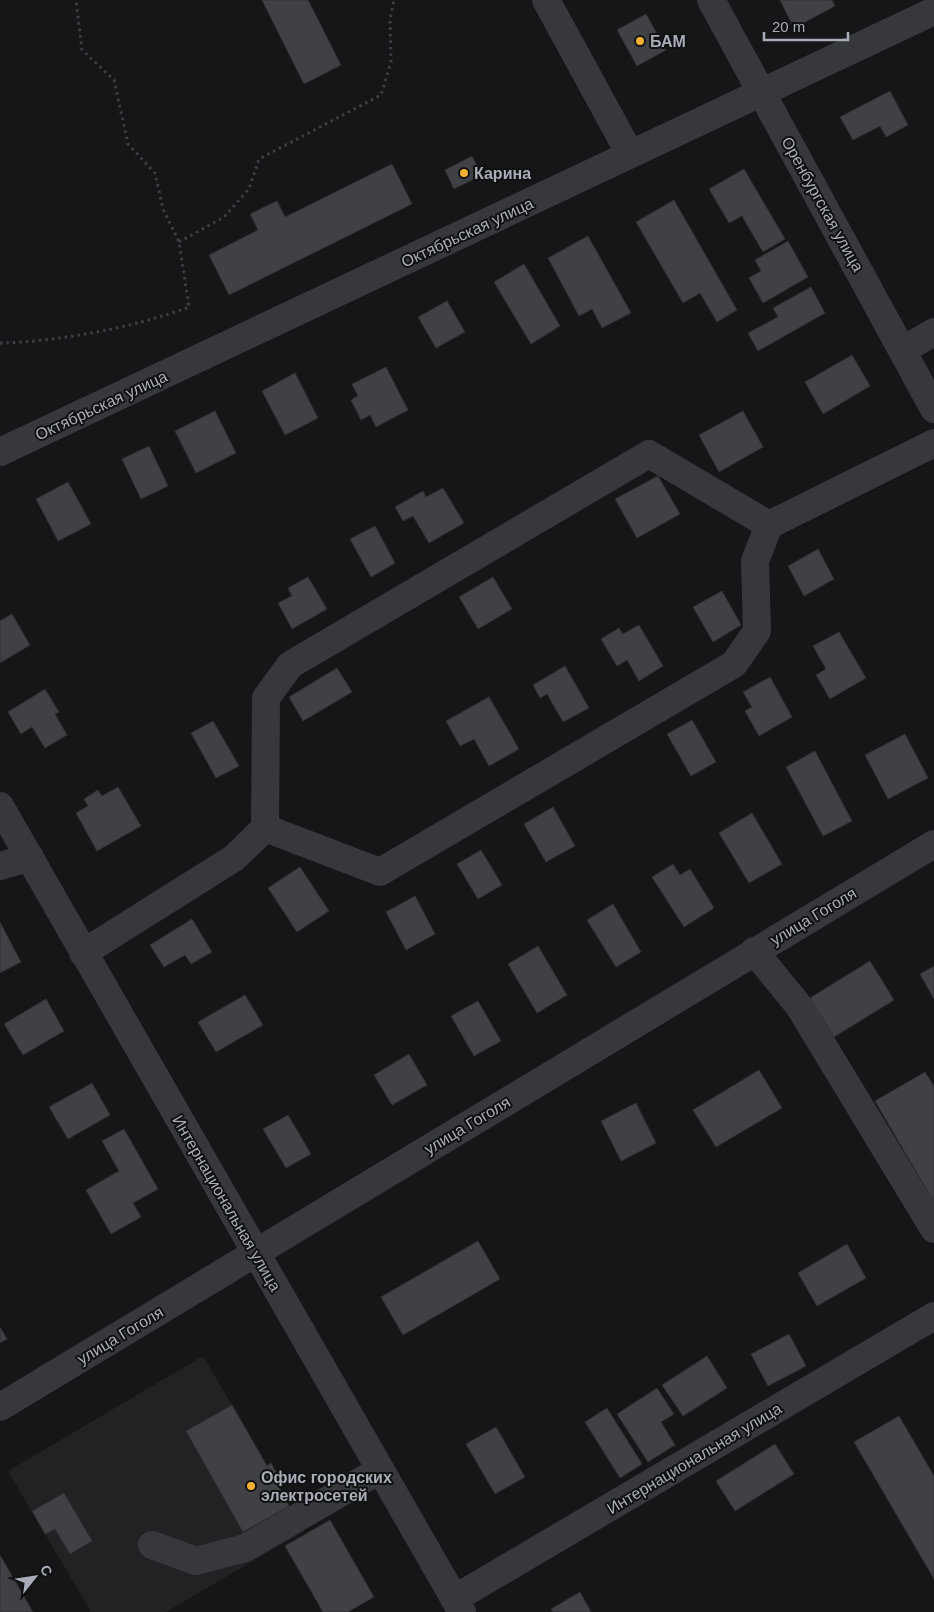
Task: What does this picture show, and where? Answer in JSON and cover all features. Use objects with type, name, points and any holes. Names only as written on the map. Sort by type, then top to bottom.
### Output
[{"type":"street","points":[[546,0],[630,154]]},
{"type":"street","name":"Оренбургская улица","points":[[711,0],[934,410]]},
{"type":"street","name":"Октябрьская улица","points":[[0,452],[934,11]]},
{"type":"street","points":[[903,350],[934,332]]},
{"type":"street","points":[[265,828],[380,872],[734,664],[757,631],[755,561],[769,525],[934,443]]},
{"type":"street","points":[[84,953],[234,858],[265,828],[266,698],[290,665],[649,454],[769,525]]},
{"type":"street","name":"Интернациональная улица","points":[[0,806],[458,1606],[934,1316]]},
{"type":"street","name":"улица Гоголя","points":[[0,1408],[934,844]]},
{"type":"street","points":[[0,866],[30,857]]},
{"type":"street","points":[[754,951],[799,1006],[934,1229]]},
{"type":"street","points":[[152,1545],[196,1561],[245,1548],[380,1470]]},
{"type":"path","points":[[0,343],[81,334],[163,317],[189,307],[179,242],[162,209],[155,173],[128,144],[114,80],[82,50],[76,0]]},
{"type":"path","points":[[179,242],[224,217],[249,189],[259,159],[381,95],[391,62],[390,20],[394,0]]},
{"type":"shaded area","points":[[203,1356],[267,1465],[271,1463],[281,1481],[277,1484],[304,1531],[166,1612],[91,1612],[8,1471]]},
{"type":"building","points":[[262,0],[308,0],[341,65],[304,84]]},
{"type":"building","points":[[780,0],[832,0],[835,6],[794,28]]},
{"type":"building","points":[[646,14],[666,50],[637,66],[617,30]]},
{"type":"building","points":[[890,91],[908,125],[886,137],[880,126],[853,140],[840,117]]},
{"type":"building","points":[[472,156],[482,175],[454,189],[445,170]]},
{"type":"building","points":[[392,164],[412,204],[229,295],[209,255],[258,230],[250,214],[277,201],[285,217]]},
{"type":"building","points":[[744,169],[785,239],[763,252],[742,216],[729,223],[709,189]]},
{"type":"building","points":[[674,200],[737,310],[717,322],[700,293],[683,303],[636,222]]},
{"type":"building","points":[[588,236],[631,313],[602,328],[592,309],[579,316],[548,258]]},
{"type":"building","points":[[788,241],[808,277],[763,303],[749,278],[761,271],[755,260]]},
{"type":"building","points":[[524,264],[560,326],[531,344],[494,282]]},
{"type":"building","points":[[811,287],[825,313],[758,351],[748,333],[778,317],[773,308]]},
{"type":"building","points":[[447,301],[465,332],[436,348],[418,317]]},
{"type":"building","points":[[852,355],[870,386],[823,414],[805,382]]},
{"type":"building","points":[[386,367],[408,410],[376,427],[370,415],[361,420],[351,400],[358,396],[352,384]]},
{"type":"building","points":[[295,373],[318,418],[285,435],[262,391]]},
{"type":"building","points":[[215,411],[236,453],[196,473],[175,431]]},
{"type":"building","points":[[743,411],[763,447],[719,472],[699,435]]},
{"type":"building","points":[[149,446],[168,486],[141,499],[122,459]]},
{"type":"building","points":[[658,476],[680,514],[637,538],[615,499]]},
{"type":"building","points":[[68,482],[91,524],[58,541],[36,499]]},
{"type":"building","points":[[443,488],[464,523],[429,543],[413,516],[403,521],[395,507],[423,491],[426,497]]},
{"type":"building","points":[[375,526],[395,563],[371,577],[350,539]]},
{"type":"building","points":[[818,549],[834,579],[804,596],[788,566]]},
{"type":"building","points":[[308,577],[327,609],[292,629],[278,603],[292,596],[288,588]]},
{"type":"building","points":[[493,577],[512,609],[478,629],[459,597]]},
{"type":"building","points":[[722,591],[741,625],[713,642],[693,607]]},
{"type":"building","points":[[12,614],[30,645],[0,663],[0,621]]},
{"type":"building","points":[[639,625],[663,666],[639,681],[627,660],[617,666],[601,639],[619,628],[623,634]]},
{"type":"building","points":[[839,632],[866,678],[830,699],[816,675],[826,669],[813,646]]},
{"type":"building","points":[[565,666],[589,708],[563,722],[547,694],[540,698],[533,685]]},
{"type":"building","points":[[337,668],[352,692],[303,721],[289,697]]},
{"type":"building","points":[[770,677],[792,717],[759,736],[745,711],[752,707],[743,692]]},
{"type":"building","points":[[45,689],[59,712],[55,714],[67,735],[45,748],[32,727],[21,734],[8,712]]},
{"type":"building","points":[[489,697],[519,749],[489,766],[474,739],[460,746],[446,721]]},
{"type":"building","points":[[692,720],[716,762],[691,776],[667,734]]},
{"type":"building","points":[[213,721],[239,766],[216,778],[191,733]]},
{"type":"building","points":[[905,734],[928,778],[888,799],[865,755]]},
{"type":"building","points":[[815,751],[852,821],[823,836],[786,767]]},
{"type":"building","points":[[118,787],[141,826],[97,851],[76,813],[88,806],[84,799],[98,790],[102,796]]},
{"type":"building","points":[[553,807],[575,846],[546,862],[524,824]]},
{"type":"building","points":[[752,813],[782,864],[749,883],[719,833]]},
{"type":"building","points":[[481,850],[502,885],[478,899],[457,864]]},
{"type":"building","points":[[673,864],[680,875],[690,869],[714,908],[684,927],[652,877]]},
{"type":"building","points":[[300,867],[329,911],[297,932],[268,888]]},
{"type":"building","points":[[415,896],[435,934],[406,950],[386,912]]},
{"type":"building","points":[[613,904],[641,952],[616,967],[587,920]]},
{"type":"building","points":[[192,919],[212,952],[191,964],[185,955],[164,967],[150,945]]},
{"type":"building","points":[[0,922],[21,962],[0,973]]},
{"type":"building","points":[[538,946],[567,995],[537,1013],[508,964]]},
{"type":"building","points":[[870,961],[894,1000],[834,1037],[810,998]]},
{"type":"building","points":[[934,966],[934,999],[920,974]]},
{"type":"building","points":[[245,995],[263,1025],[216,1052],[198,1022]]},
{"type":"building","points":[[46,999],[64,1031],[23,1055],[4,1024]]},
{"type":"building","points":[[478,1001],[501,1041],[474,1056],[451,1016]]},
{"type":"building","points":[[409,1054],[427,1085],[392,1105],[374,1075]]},
{"type":"building","points":[[759,1070],[782,1108],[716,1147],[693,1110]]},
{"type":"building","points":[[925,1072],[934,1086],[934,1202],[875,1101]]},
{"type":"building","points":[[92,1083],[110,1115],[68,1139],[49,1107]]},
{"type":"building","points":[[636,1103],[656,1143],[621,1161],[601,1121]]},
{"type":"building","points":[[288,1115],[311,1154],[286,1168],[263,1129]]},
{"type":"building","points":[[124,1129],[158,1189],[133,1203],[141,1217],[111,1234],[86,1190],[119,1171],[102,1141]]},
{"type":"building","points":[[478,1241],[500,1279],[403,1335],[381,1297]]},
{"type":"building","points":[[847,1244],[866,1278],[817,1306],[798,1273]]},
{"type":"building","points":[[0,1327],[7,1339],[0,1343]]},
{"type":"building","points":[[789,1334],[806,1366],[768,1386],[751,1354]]},
{"type":"building","points":[[707,1356],[727,1388],[683,1416],[662,1385]]},
{"type":"building","points":[[657,1388],[674,1414],[661,1422],[675,1445],[648,1462],[617,1414]]},
{"type":"building","points":[[232,1405],[267,1466],[271,1463],[281,1481],[277,1484],[289,1506],[243,1532],[186,1431]]},
{"type":"building","points":[[607,1408],[642,1464],[620,1478],[585,1422]]},
{"type":"building","points":[[899,1416],[934,1476],[934,1579],[854,1442]]},
{"type":"building","points":[[496,1427],[525,1477],[495,1494],[466,1444]]},
{"type":"building","points":[[775,1444],[794,1474],[735,1511],[716,1481]]},
{"type":"building","points":[[64,1493],[92,1541],[70,1554],[55,1529],[45,1534],[32,1511]]},
{"type":"building","points":[[330,1520],[374,1597],[348,1612],[323,1612],[285,1546]]},
{"type":"building","points":[[0,1555],[33,1612],[0,1612]]},
{"type":"building","points":[[580,1592],[591,1612],[553,1612],[551,1609]]},
{"type":"place","name":"БАМ","points":[[640,41]]},
{"type":"place","name":"Карина","points":[[464,173]]},
{"type":"place","name":"Офис городских электросетей","points":[[251,1486]]}]
